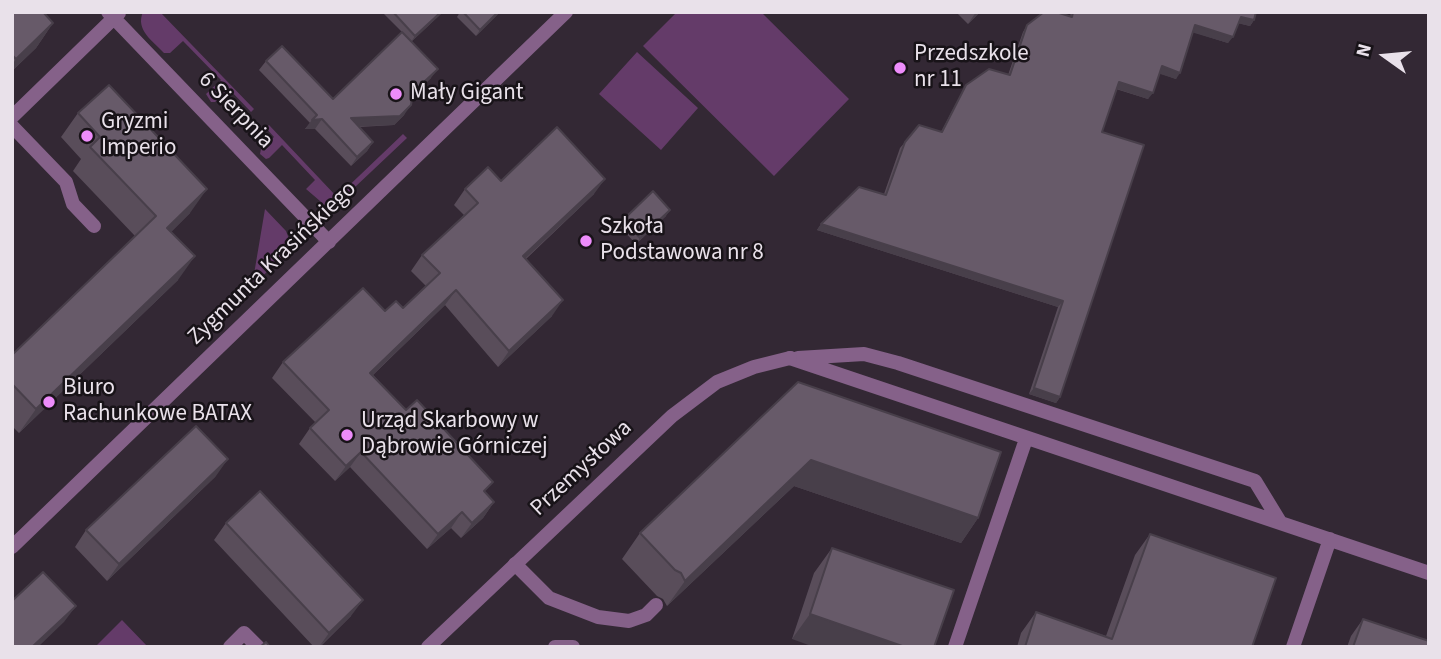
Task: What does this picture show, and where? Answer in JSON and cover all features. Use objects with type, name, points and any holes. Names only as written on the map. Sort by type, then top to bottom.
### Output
[{"type":"street","name":"Zygmunta Krasińskiego","points":[[12,547],[566,12]]},
{"type":"street","name":"6 Sierpnia","points":[[114,14],[329,242]]},
{"type":"street","points":[[12,117],[114,14]]},
{"type":"street","points":[[12,126],[66,182],[73,204],[94,226]]},
{"type":"street","name":"Przemysłowa","points":[[428,647],[671,416],[717,382],[754,367],[790,358],[864,355],[1007,398],[1255,481],[1280,522]]},
{"type":"street","points":[[790,358],[1429,573]]},
{"type":"street","points":[[955,647],[1026,439]]},
{"type":"street","points":[[1293,647],[1330,539]]},
{"type":"street","points":[[515,564],[549,598],[598,617],[629,621],[646,615],[656,605]]},
{"type":"street","points":[[230,647],[244,633],[258,647]]},
{"type":"street","points":[[555,647],[573,647]]},
{"type":"shaded area","points":[[143,12],[160,12],[254,109],[251,112],[229,89],[215,102],[211,102],[206,94],[221,80],[183,41],[170,53],[164,53],[143,30]]},
{"type":"shaded area","points":[[677,12],[761,12],[849,99],[774,176],[643,46]]},
{"type":"shaded area","points":[[637,52],[698,108],[661,150],[599,94]]},
{"type":"shaded area","points":[[269,125],[337,197],[403,134],[407,138],[337,204],[327,207],[306,189],[315,180],[282,145],[269,158],[266,159],[260,154],[261,149],[274,137],[266,128]]},
{"type":"shaded area","points":[[265,209],[286,231],[291,244],[286,254],[252,286]]},
{"type":"shaded area","points":[[122,620],[148,647],[95,647]]},
{"type":"building","points":[[12,12],[43,12],[53,23],[16,59],[12,55]]},
{"type":"building","points":[[393,12],[441,12],[415,36]]},
{"type":"building","points":[[463,12],[498,12],[480,30]]},
{"type":"building","points":[[1044,12],[1056,12],[1072,17],[1073,12],[1256,12],[1254,20],[1241,17],[1233,37],[1195,25],[1180,73],[1162,66],[1153,93],[1119,82],[1102,132],[1144,145],[1060,397],[1034,388],[1063,301],[821,224],[859,187],[886,195],[905,142],[919,125],[942,132],[966,85],[989,69],[1010,75],[1027,25]]},
{"type":"building","points":[[402,32],[438,69],[413,92],[411,105],[400,116],[351,118],[373,142],[357,157],[322,119],[312,120],[317,115],[266,61],[282,46],[333,99]]},
{"type":"building","points":[[109,85],[207,189],[167,228],[195,256],[36,409],[12,384],[12,355],[156,216],[90,147],[100,137],[78,113]]},
{"type":"building","points":[[557,127],[605,179],[523,256],[563,300],[509,351],[456,290],[370,373],[406,410],[417,400],[493,482],[484,491],[494,502],[472,523],[462,512],[438,534],[361,452],[346,466],[310,428],[329,410],[283,362],[363,288],[385,311],[396,301],[403,308],[440,273],[422,255],[478,203],[465,189],[488,167],[501,181]]},
{"type":"building","points":[[653,191],[670,210],[640,238],[623,220]]},
{"type":"building","points":[[798,382],[1001,452],[978,518],[811,460],[685,581],[681,573],[640,533]]},
{"type":"building","points":[[196,426],[228,459],[119,564],[86,530]]},
{"type":"building","points":[[260,491],[363,600],[329,633],[226,523]]},
{"type":"building","points":[[1150,534],[1276,578],[1252,647],[1025,647],[1036,612],[1112,639]]},
{"type":"building","points":[[832,548],[954,590],[934,647],[905,647],[810,614]]},
{"type":"building","points":[[43,572],[76,606],[32,647],[12,647],[12,601]]},
{"type":"building","points":[[1363,619],[1429,641],[1429,647],[1353,647]]},
{"type":"place","name":"Przedszkole nr 11","points":[[900,68]]},
{"type":"place","name":"Mały Gigant","points":[[396,94]]},
{"type":"place","name":"Gryzmi Imperio","points":[[87,136]]},
{"type":"place","name":"Szkoła Podstawowa nr 8","points":[[586,241]]},
{"type":"place","name":"Biuro Rachunkowe BATAX","points":[[49,402]]},
{"type":"place","name":"Urząd Skarbowy w Dąbrowie Górniczej","points":[[347,435]]}]
